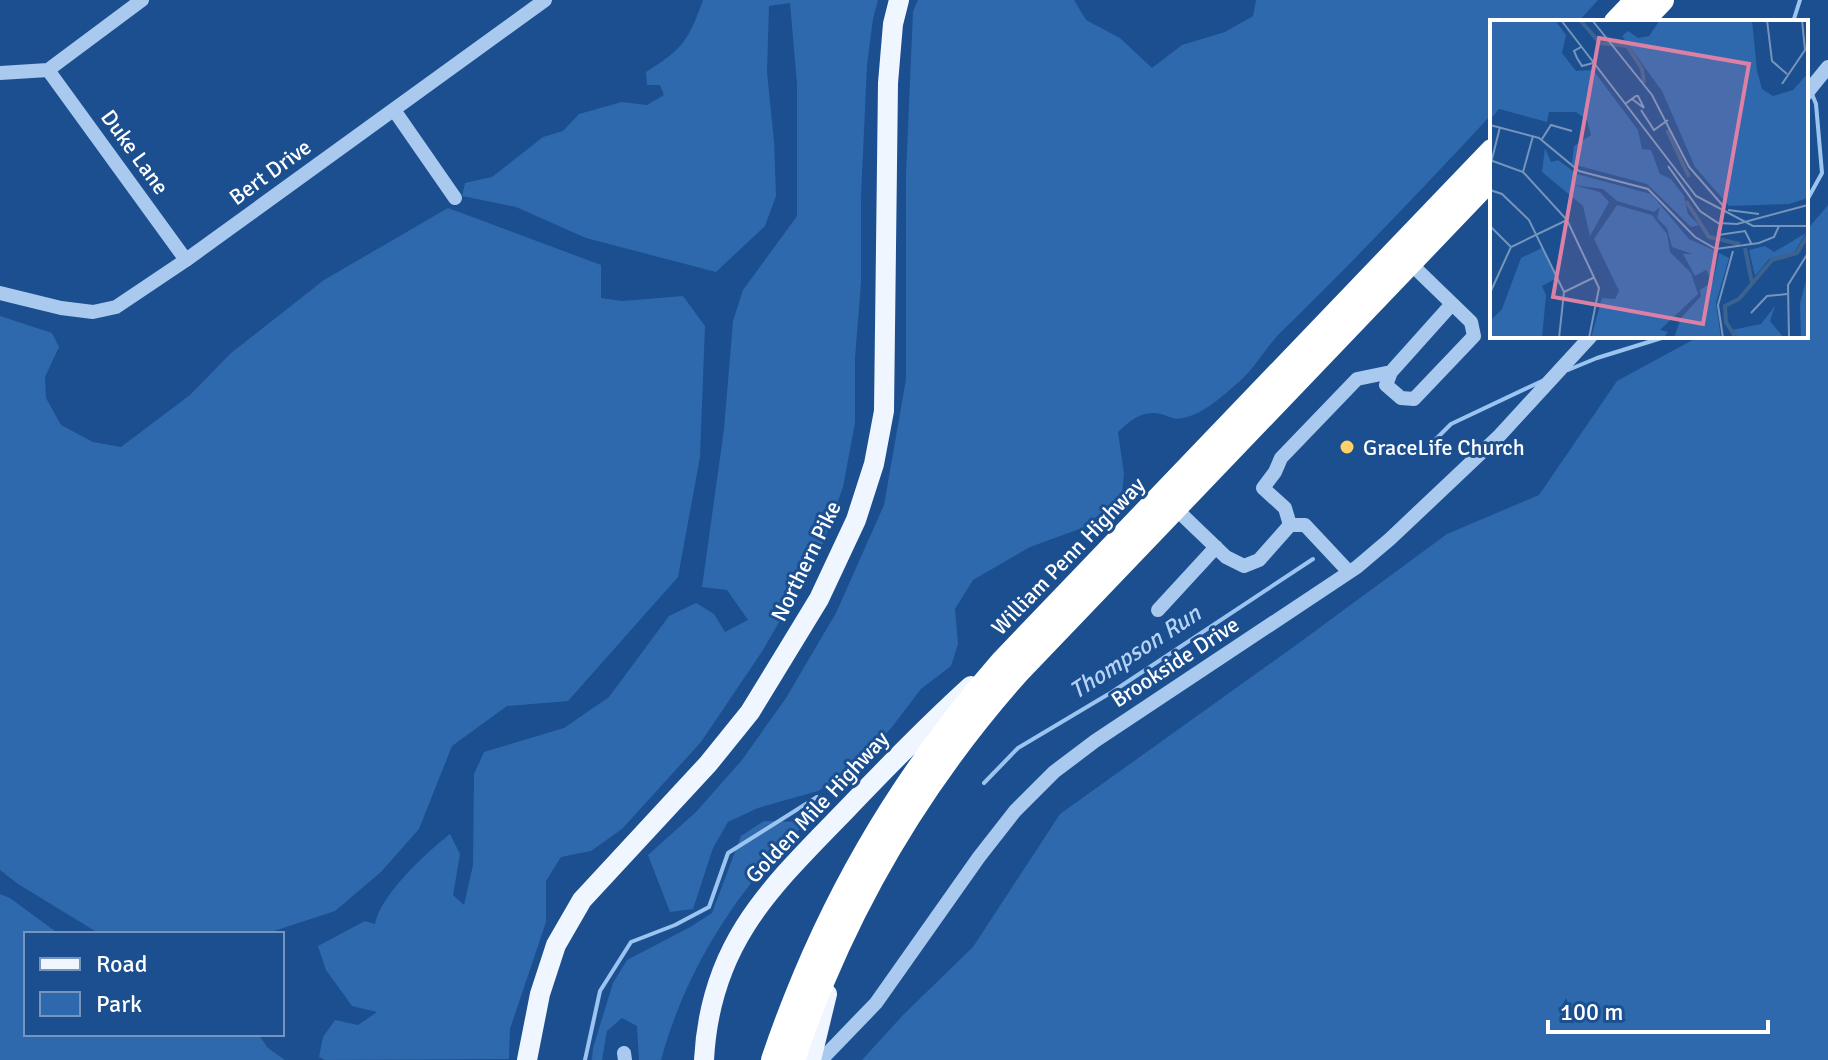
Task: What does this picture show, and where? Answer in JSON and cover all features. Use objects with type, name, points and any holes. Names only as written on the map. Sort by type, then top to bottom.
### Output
[{"type":"highway","points":[[1618,20],[1637,0]]},
{"type":"highway","points":[[1643,20],[1662,0]]},
{"type":"highway","name":"William Penn Highway","points":[[773,1060],[811,957],[864,852],[951,723],[1034,629],[1490,153]]},
{"type":"highway","name":"William Penn Highway","points":[[793,1060],[843,931],[901,826],[965,734],[1017,673],[1490,179]]},
{"type":"main road","name":"Northern Pike","points":[[527,1060],[540,994],[556,945],[582,900],[708,764],[750,712],[819,599],[856,520],[874,464],[884,411],[888,83],[893,24],[899,0]]},
{"type":"main road","name":"Golden Mile Highway","points":[[704,1060],[708,1020],[717,984],[733,946],[762,899],[907,746],[1034,629]]},
{"type":"main road","points":[[811,1060],[843,931]]},
{"type":"street","points":[[0,73],[48,70],[142,0]]},
{"type":"street","name":"Bert Drive","points":[[0,293],[61,308],[93,312],[116,307],[186,260],[542,1]]},
{"type":"street","points":[[1808,92],[1828,67]]},
{"type":"street","name":"Duke Lane","points":[[48,70],[186,260]]},
{"type":"street","points":[[394,110],[455,198]]},
{"type":"street","points":[[1410,263],[1471,322],[1474,336],[1414,399],[1401,398],[1386,385],[1391,372],[1451,305]]},
{"type":"street","name":"Brookside Drive","points":[[821,1060],[876,1003],[996,834],[1054,772],[1095,741],[1349,572],[1390,539],[1500,435],[1589,338]]},
{"type":"street","points":[[1290,525],[1285,508],[1263,488],[1281,458],[1357,379],[1391,372]]},
{"type":"street","points":[[1175,508],[1226,557],[1244,566],[1259,560],[1290,525],[1305,525],[1349,572]]},
{"type":"street","points":[[1158,610],[1216,547]]},
{"type":"green space","points":[[703,0],[878,0],[867,65],[855,423],[843,487],[821,549],[763,650],[701,742],[622,829],[591,851],[561,857],[546,881],[546,922],[510,1029],[509,1059],[325,1060],[319,1057],[323,1037],[335,1020],[358,1025],[377,1012],[352,1006],[326,970],[318,946],[365,921],[375,924],[395,888],[417,863],[450,834],[460,854],[453,895],[464,905],[473,865],[474,774],[484,752],[564,728],[609,697],[669,616],[696,603],[714,614],[725,632],[748,620],[727,590],[702,587],[724,429],[733,321],[743,290],[797,216],[797,84],[790,3],[769,6],[767,72],[776,196],[765,226],[716,272],[586,238],[516,207],[462,196],[465,183],[492,177],[543,137],[563,131],[579,114],[622,102],[647,105],[664,95],[660,85],[647,85],[646,72],[683,42]]},
{"type":"green space","points":[[918,0],[1074,0],[1086,20],[1120,38],[1152,68],[1182,45],[1225,32],[1253,16],[1256,0],[1598,0],[1580,20],[1490,20],[1490,116],[1277,336],[1229,391],[1196,414],[1178,419],[1155,413],[1144,414],[1118,432],[1124,474],[1122,494],[1085,527],[1030,547],[973,580],[955,609],[958,644],[951,666],[921,689],[892,727],[850,772],[818,791],[758,808],[728,822],[713,848],[693,909],[670,912],[648,855],[696,812],[742,760],[786,698],[836,613],[884,505],[906,379],[906,174],[913,11]]},
{"type":"green space","points":[[1828,205],[1828,1060],[862,1060],[973,947],[1060,814],[1447,534],[1539,495],[1617,381],[1696,338],[1808,338],[1808,229]]},
{"type":"green space","points":[[448,208],[601,265],[601,298],[622,301],[683,296],[705,326],[700,457],[678,577],[568,701],[507,706],[452,746],[419,829],[381,872],[335,911],[271,932],[97,932],[0,870],[0,316],[52,333],[59,347],[45,377],[46,398],[61,425],[93,442],[121,447],[190,395],[231,353],[324,280]]},
{"type":"green space","points":[[764,821],[807,822],[759,874],[718,931],[685,994],[661,1060],[639,1060],[637,1026],[622,1018],[607,1031],[602,1060],[592,1060],[613,983],[627,960],[712,913],[741,836]]},
{"type":"green space","points":[[0,894],[56,932],[24,932],[24,1036],[259,1036],[268,1048],[285,1060],[0,1060]]},
{"type":"waterway","name":"Thompson Run","points":[[1794,20],[1800,0]]},
{"type":"waterway","name":"Thompson Run","points":[[1808,198],[1822,173],[1816,104],[1812,94]]},
{"type":"waterway","name":"Thompson Run","points":[[1568,370],[1662,338]]},
{"type":"waterway","name":"Thompson Run","points":[[1432,443],[1451,424],[1542,381]]},
{"type":"waterway","name":"Thompson Run","points":[[984,783],[1018,748],[1112,692],[1313,559]]},
{"type":"waterway","name":"Thompson Run","points":[[585,1060],[600,991],[631,942],[675,925],[709,907],[728,853],[817,797]]},
{"type":"place","name":"GraceLife Church","points":[[1347,447]]}]
